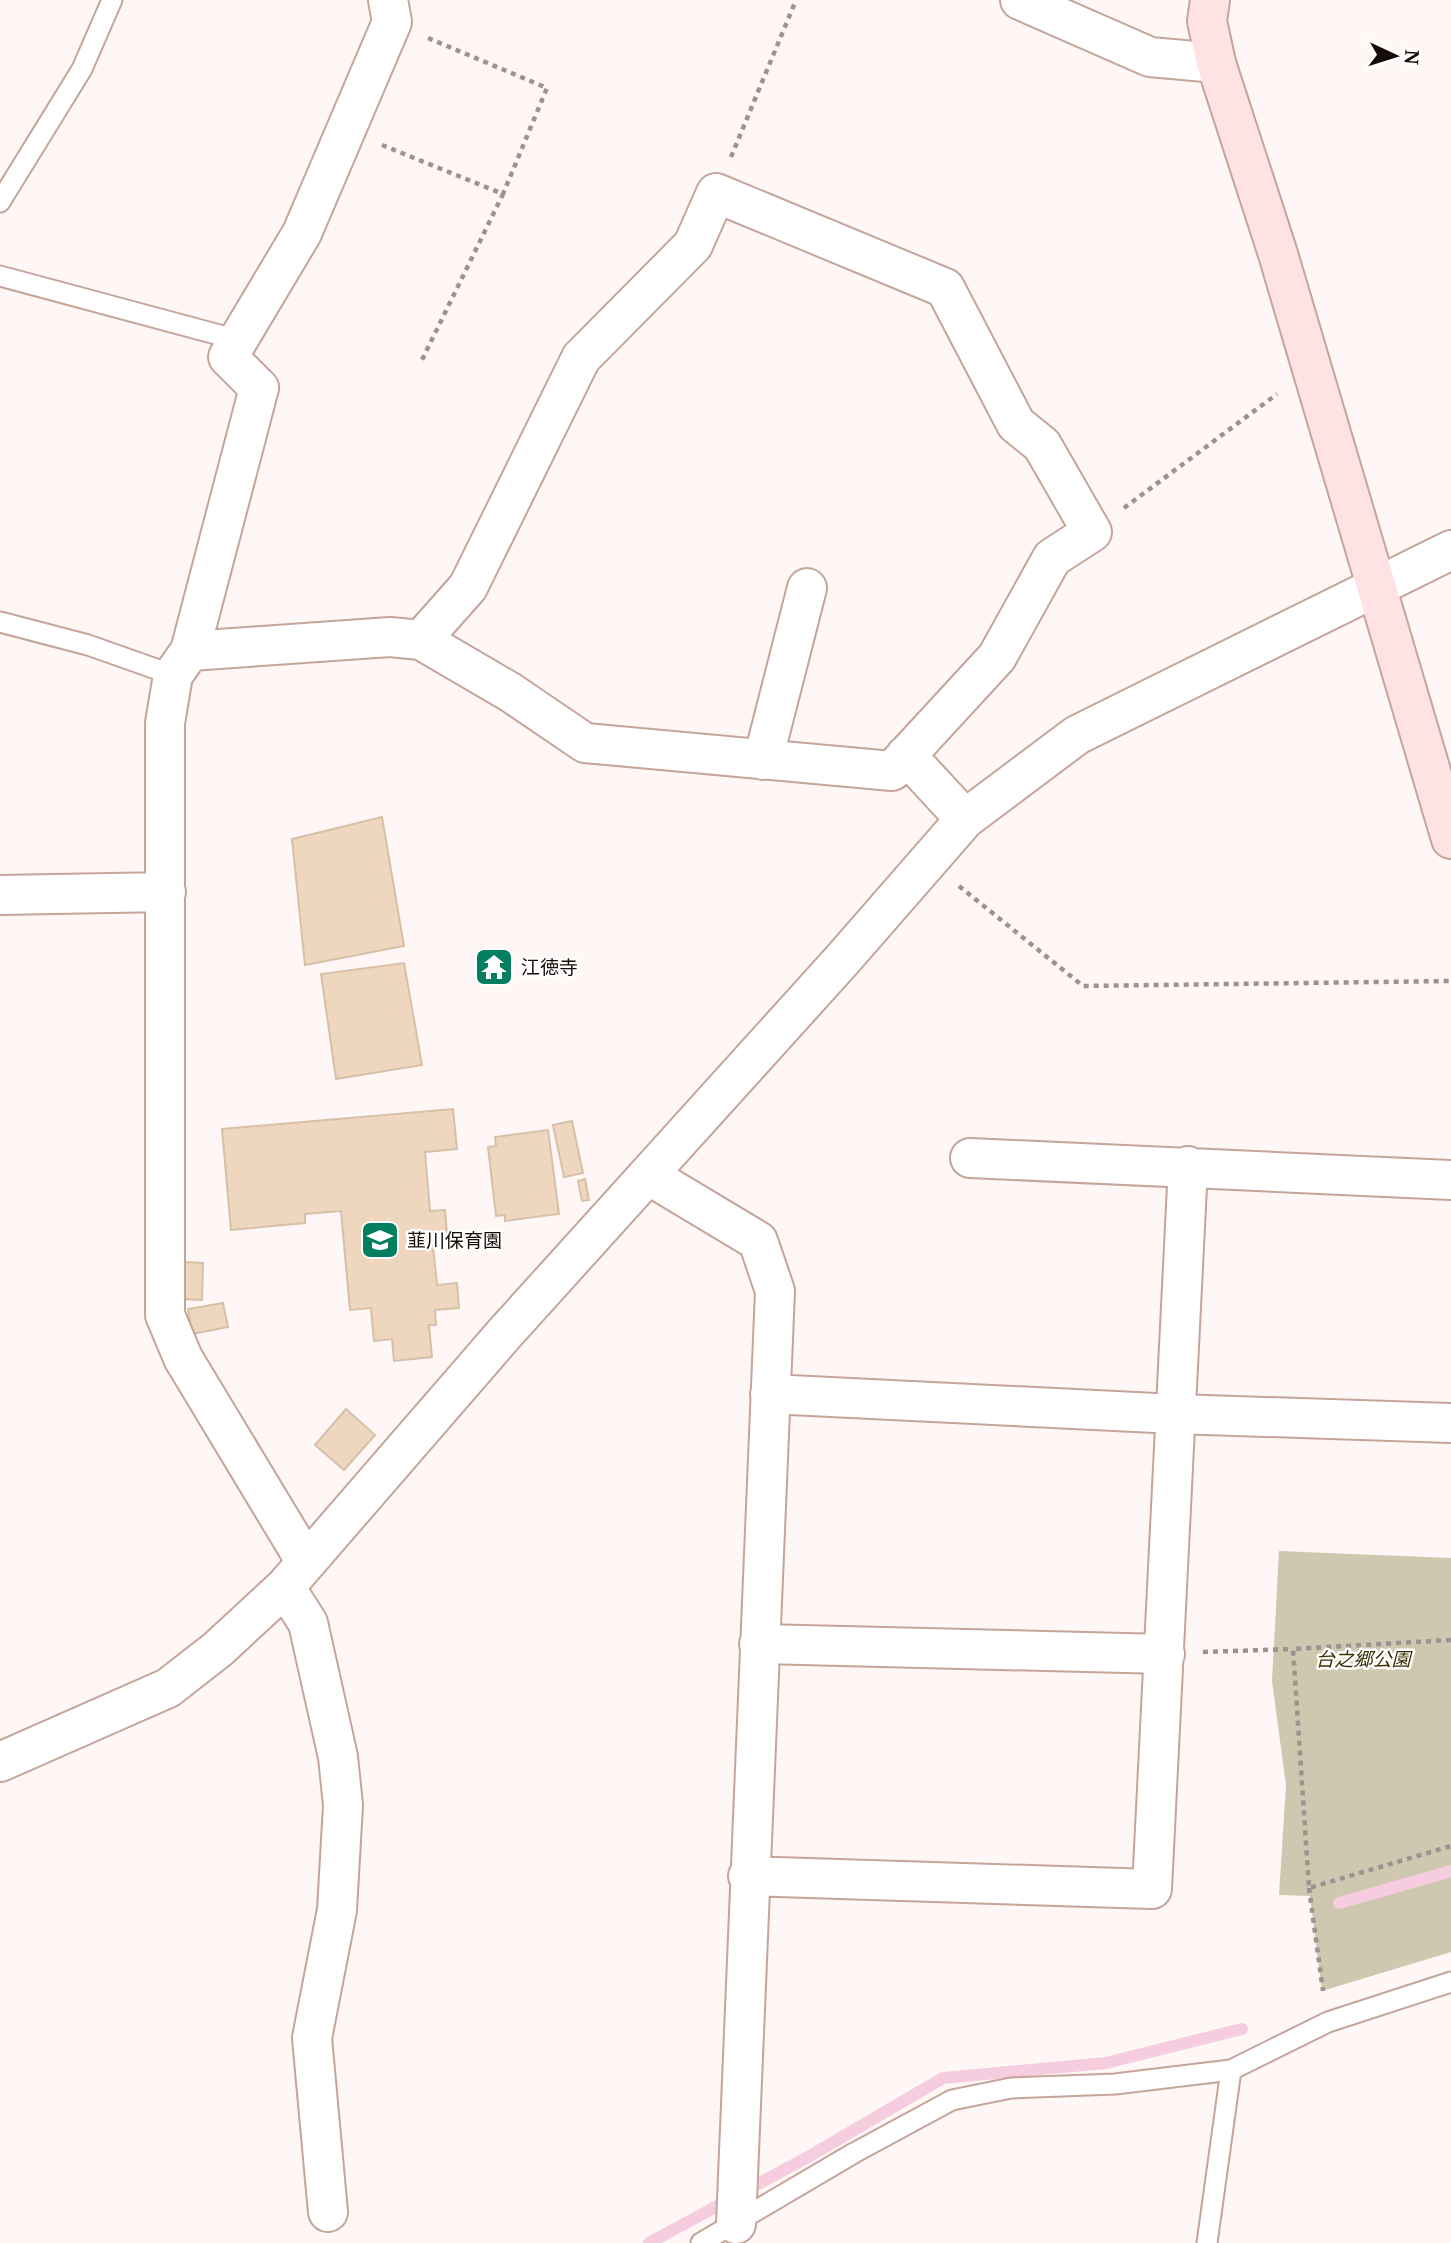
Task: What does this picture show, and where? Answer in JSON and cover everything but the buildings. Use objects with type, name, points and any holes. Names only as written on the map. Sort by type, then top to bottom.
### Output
[{"type":"street","points":[[1020,0],[1150,57],[1216,62]]},
{"type":"street","points":[[1210,0],[1207,21],[1216,62],[1312,368],[1451,839]]},
{"type":"street","points":[[328,2212],[313,2038],[337,1910],[342,1805],[338,1757],[309,1623],[295,1574],[183,1357],[165,1315],[165,723],[259,388],[228,357],[302,233],[390,11]]},
{"type":"street","points":[[182,663],[390,637],[421,640],[510,692],[585,743],[892,771],[997,657],[1052,558],[1091,532],[1042,445],[1016,424],[945,288],[716,193],[693,245],[581,358],[468,587],[421,640]]},
{"type":"street","points":[[0,1762],[167,1688],[218,1649],[295,1574],[965,819],[1077,735],[1451,550]]},
{"type":"street","points":[[763,760],[807,588]]},
{"type":"street","points":[[906,755],[965,819]]},
{"type":"street","points":[[0,895],[166,892]]},
{"type":"street","points":[[970,1158],[1451,1180]]},
{"type":"street","points":[[748,1876],[1152,1889],[1188,1166]]},
{"type":"street","points":[[648,1175],[758,1241],[775,1291],[748,1876],[736,2224]]},
{"type":"street","points":[[770,1394],[1176,1414],[1451,1423]]},
{"type":"street","points":[[759,1644],[1165,1654]]},
{"type":"lane","points":[[0,202],[82,69],[112,0]]},
{"type":"lane","points":[[0,276],[238,340]]},
{"type":"lane","points":[[0,622],[88,645],[182,663]]},
{"type":"lane","points":[[701,2243],[853,2153],[952,2100],[1011,2088],[1115,2084],[1231,2070],[1328,2022],[1451,1982]]},
{"type":"lane","points":[[1207,2243],[1231,2070]]},
{"type":"path","points":[[716,193],[796,0]]},
{"type":"path","points":[[390,11],[547,88],[503,194],[421,362]]},
{"type":"path","points":[[345,130],[503,194]]},
{"type":"path","points":[[1091,532],[1312,368]]},
{"type":"path","points":[[928,862],[1083,986],[1451,981]]},
{"type":"path","points":[[1165,1654],[1451,1640]]},
{"type":"path","points":[[1293,1649],[1309,1888],[1328,2022]]},
{"type":"path","points":[[1309,1888],[1451,1846]]},
{"type":"green space","name":"台之郷公園","points":[[1279,1551],[1451,1558],[1451,1952],[1322,1991],[1310,1896],[1279,1895],[1286,1785],[1272,1681]]},
{"type":"waterway","points":[[1339,1903],[1451,1871]]},
{"type":"waterway","points":[[649,2243],[808,2157],[943,2078],[1106,2063],[1242,2029]]},
{"type":"place","name":"江徳寺","points":[[494,967]]},
{"type":"place","name":"韮川保育園","points":[[380,1240]]}]
